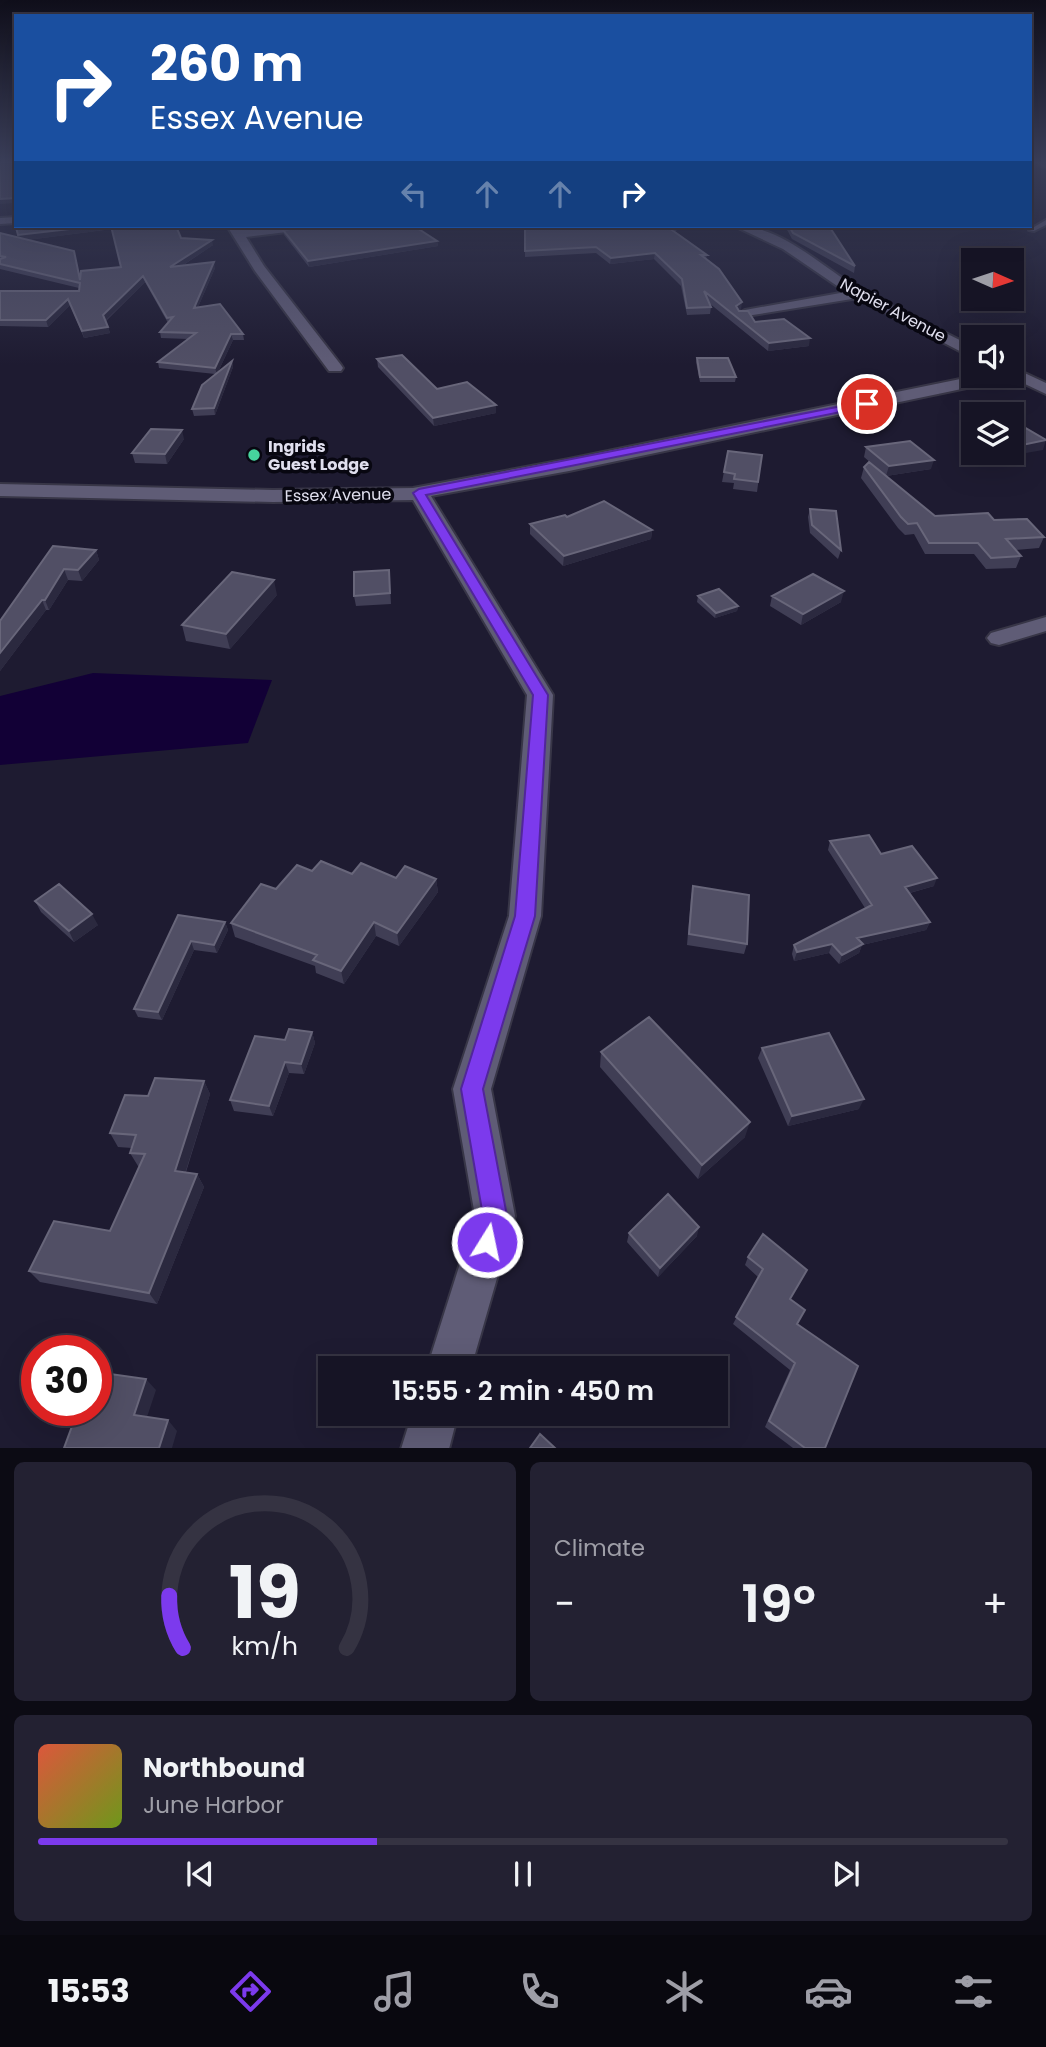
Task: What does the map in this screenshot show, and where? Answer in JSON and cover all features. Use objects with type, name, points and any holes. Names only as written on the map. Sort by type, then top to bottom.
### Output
[{"type":"street","points":[[237,230],[259,268],[335,368]]},
{"type":"street","name":"Napier Avenue","points":[[748,230],[787,246],[859,294],[961,347]]},
{"type":"street","points":[[745,314],[859,294]]},
{"type":"street","points":[[1024,380],[1046,389]]},
{"type":"street","name":"Essex Avenue","points":[[0,490],[273,496],[419,493],[961,384]]},
{"type":"street","points":[[419,493],[541,695],[525,916],[472,1089],[495,1216],[453,1356]]},
{"type":"street","points":[[999,638],[1046,624]]},
{"type":"street","points":[[425,1448],[431,1426]]},
{"type":"shaded area","points":[[93,673],[272,680],[248,743],[0,765],[0,696]]},
{"type":"building","points":[[17,230],[65,230],[18,235]]},
{"type":"building","points":[[112,230],[177,230],[181,238],[212,240],[170,267],[214,262],[194,308],[220,304],[243,334],[231,334],[215,368],[158,362],[196,333],[160,332],[173,317],[167,318],[143,276],[103,315],[108,327],[82,331],[68,299],[46,320],[0,320],[0,291],[79,291],[80,283],[0,264],[0,259],[6,257],[0,256],[0,233],[74,251],[80,280],[81,271],[121,267]]},
{"type":"building","points":[[283,230],[419,230],[437,241],[308,261]]},
{"type":"building","points":[[525,230],[674,230],[672,230],[707,255],[701,255],[719,269],[742,302],[736,306],[739,311],[748,311],[755,322],[784,319],[810,338],[769,343],[704,291],[711,307],[687,308],[682,279],[655,253],[611,258],[596,247],[525,251]]},
{"type":"building","points":[[791,230],[831,230],[855,266]]},
{"type":"building","points":[[402,355],[437,389],[467,382],[496,405],[433,418],[377,359]]},
{"type":"building","points":[[697,358],[728,358],[736,377],[700,377]]},
{"type":"building","points":[[232,361],[214,408],[192,409],[202,385]]},
{"type":"building","points":[[1024,427],[1046,440],[1024,445]]},
{"type":"building","points":[[151,429],[182,430],[165,454],[132,453]]},
{"type":"building","points":[[910,441],[934,460],[889,466],[866,447]]},
{"type":"building","points":[[728,451],[762,455],[758,482],[734,479],[735,474],[724,472]]},
{"type":"building","points":[[869,462],[935,516],[988,513],[994,520],[1027,519],[1044,537],[1006,539],[1021,556],[991,558],[978,543],[929,543],[917,523],[908,524],[901,517],[864,467]]},
{"type":"building","points":[[604,501],[652,530],[564,556],[530,524],[565,515],[567,517]]},
{"type":"building","points":[[810,509],[836,511],[841,550],[812,525]]},
{"type":"building","points":[[53,546],[96,550],[78,570],[64,569],[45,600],[42,600],[0,653],[0,621]]},
{"type":"building","points":[[389,570],[390,593],[354,596],[354,572]]},
{"type":"building","points":[[232,572],[274,580],[226,634],[182,625]]},
{"type":"building","points":[[813,574],[844,591],[803,614],[772,596]]},
{"type":"building","points":[[719,589],[738,606],[716,613],[698,596]]},
{"type":"building","points":[[869,835],[881,854],[912,846],[937,878],[905,887],[930,922],[857,938],[863,944],[842,955],[832,944],[797,952],[794,945],[872,905],[830,841]]},
{"type":"building","points":[[321,861],[352,874],[361,863],[396,878],[405,866],[436,879],[397,933],[374,922],[341,971],[313,960],[317,955],[231,923],[261,884],[276,889],[297,865],[312,871]]},
{"type":"building","points":[[59,884],[92,914],[69,931],[35,901]]},
{"type":"building","points":[[693,886],[749,895],[747,944],[689,934]]},
{"type":"building","points":[[178,915],[225,922],[214,945],[191,941],[158,1012],[134,1009]]},
{"type":"building","points":[[649,1017],[750,1122],[702,1165],[601,1052]]},
{"type":"building","points":[[289,1029],[312,1032],[301,1064],[285,1062],[269,1106],[230,1100],[255,1036],[285,1040]]},
{"type":"building","points":[[829,1033],[864,1099],[792,1116],[762,1048]]},
{"type":"building","points":[[155,1078],[204,1081],[175,1171],[197,1174],[149,1293],[29,1271],[54,1221],[110,1231],[145,1154],[130,1153],[136,1135],[110,1133],[125,1095],[148,1096]]},
{"type":"building","points":[[668,1194],[699,1227],[660,1268],[629,1233]]},
{"type":"building","points":[[763,1234],[807,1270],[790,1299],[805,1310],[797,1324],[858,1366],[825,1448],[805,1448],[769,1421],[795,1363],[736,1317],[763,1269],[748,1257]]},
{"type":"building","points":[[112,1374],[146,1379],[134,1415],[168,1420],[159,1448],[64,1448],[72,1426],[112,1426]]},
{"type":"building","points":[[540,1434],[555,1448],[530,1448]]},
{"type":"place","name":"Ingrids Guest Lodge","points":[[254,455]]},
{"type":"route","points":[[487,1242],[495,1216],[472,1089],[525,916],[541,695],[419,493],[867,404]]}]
